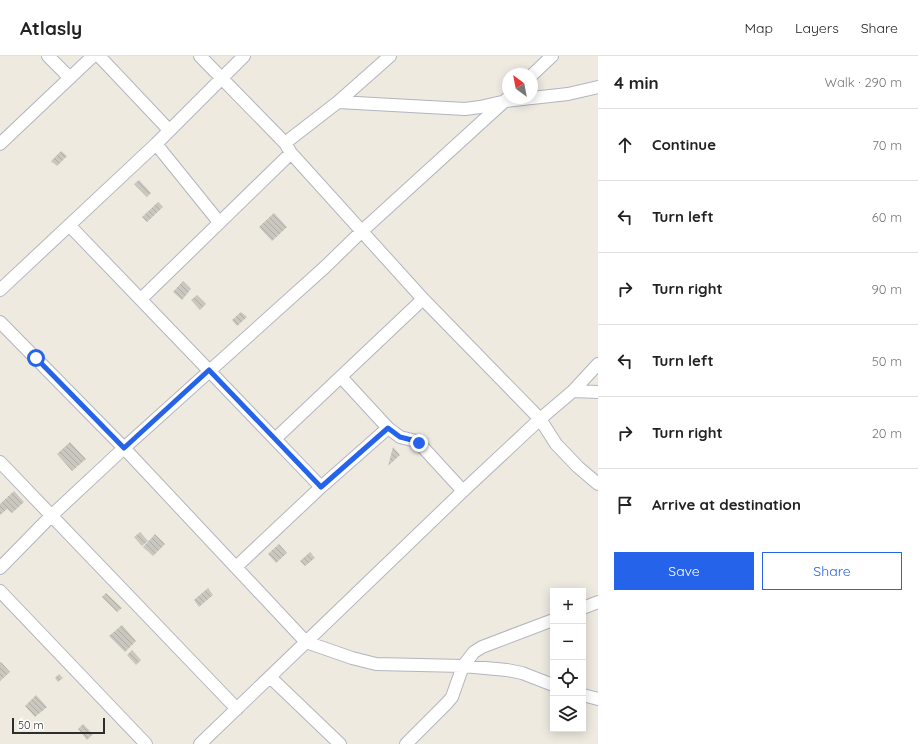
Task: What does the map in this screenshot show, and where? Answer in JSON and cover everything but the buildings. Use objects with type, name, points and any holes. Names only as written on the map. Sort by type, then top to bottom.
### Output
[{"type":"street","points":[[48,56],[70,78]]},
{"type":"street","points":[[0,144],[93,56]]},
{"type":"street","points":[[99,56],[169,130]]},
{"type":"street","points":[[200,56],[288,148],[423,299],[540,420],[556,444],[578,467],[598,484]]},
{"type":"street","points":[[0,290],[156,144],[244,56]]},
{"type":"street","points":[[141,299],[219,222],[288,148],[390,56]]},
{"type":"street","points":[[538,69],[552,56]]},
{"type":"street","points":[[538,97],[568,94],[598,87]]},
{"type":"street","points":[[338,102],[465,109],[480,107],[502,100]]},
{"type":"street","points":[[0,568],[51,516],[124,448],[325,267],[362,231],[502,104]]},
{"type":"street","points":[[156,144],[219,222]]},
{"type":"street","points":[[69,225],[321,487]]},
{"type":"street","points":[[275,439],[423,299]]},
{"type":"street","points":[[0,322],[124,448],[306,642],[352,658],[376,664],[464,666],[506,670],[550,684]]},
{"type":"street","points":[[200,744],[463,491],[540,420],[573,392],[598,364]]},
{"type":"street","points":[[341,376],[388,428],[400,437],[419,443],[463,491]]},
{"type":"street","points":[[573,392],[598,392]]},
{"type":"street","points":[[236,568],[321,487],[388,428]]},
{"type":"street","points":[[0,462],[237,709]]},
{"type":"street","points":[[0,591],[146,744]]},
{"type":"street","points":[[586,607],[598,602]]},
{"type":"street","points":[[406,744],[452,697],[464,666],[474,652],[482,647],[550,621]]},
{"type":"street","points":[[270,676],[340,744]]},
{"type":"street","points":[[586,697],[598,699]]},
{"type":"route","points":[[36,358],[124,448],[209,370],[321,487],[388,428],[400,437],[419,443]]}]
